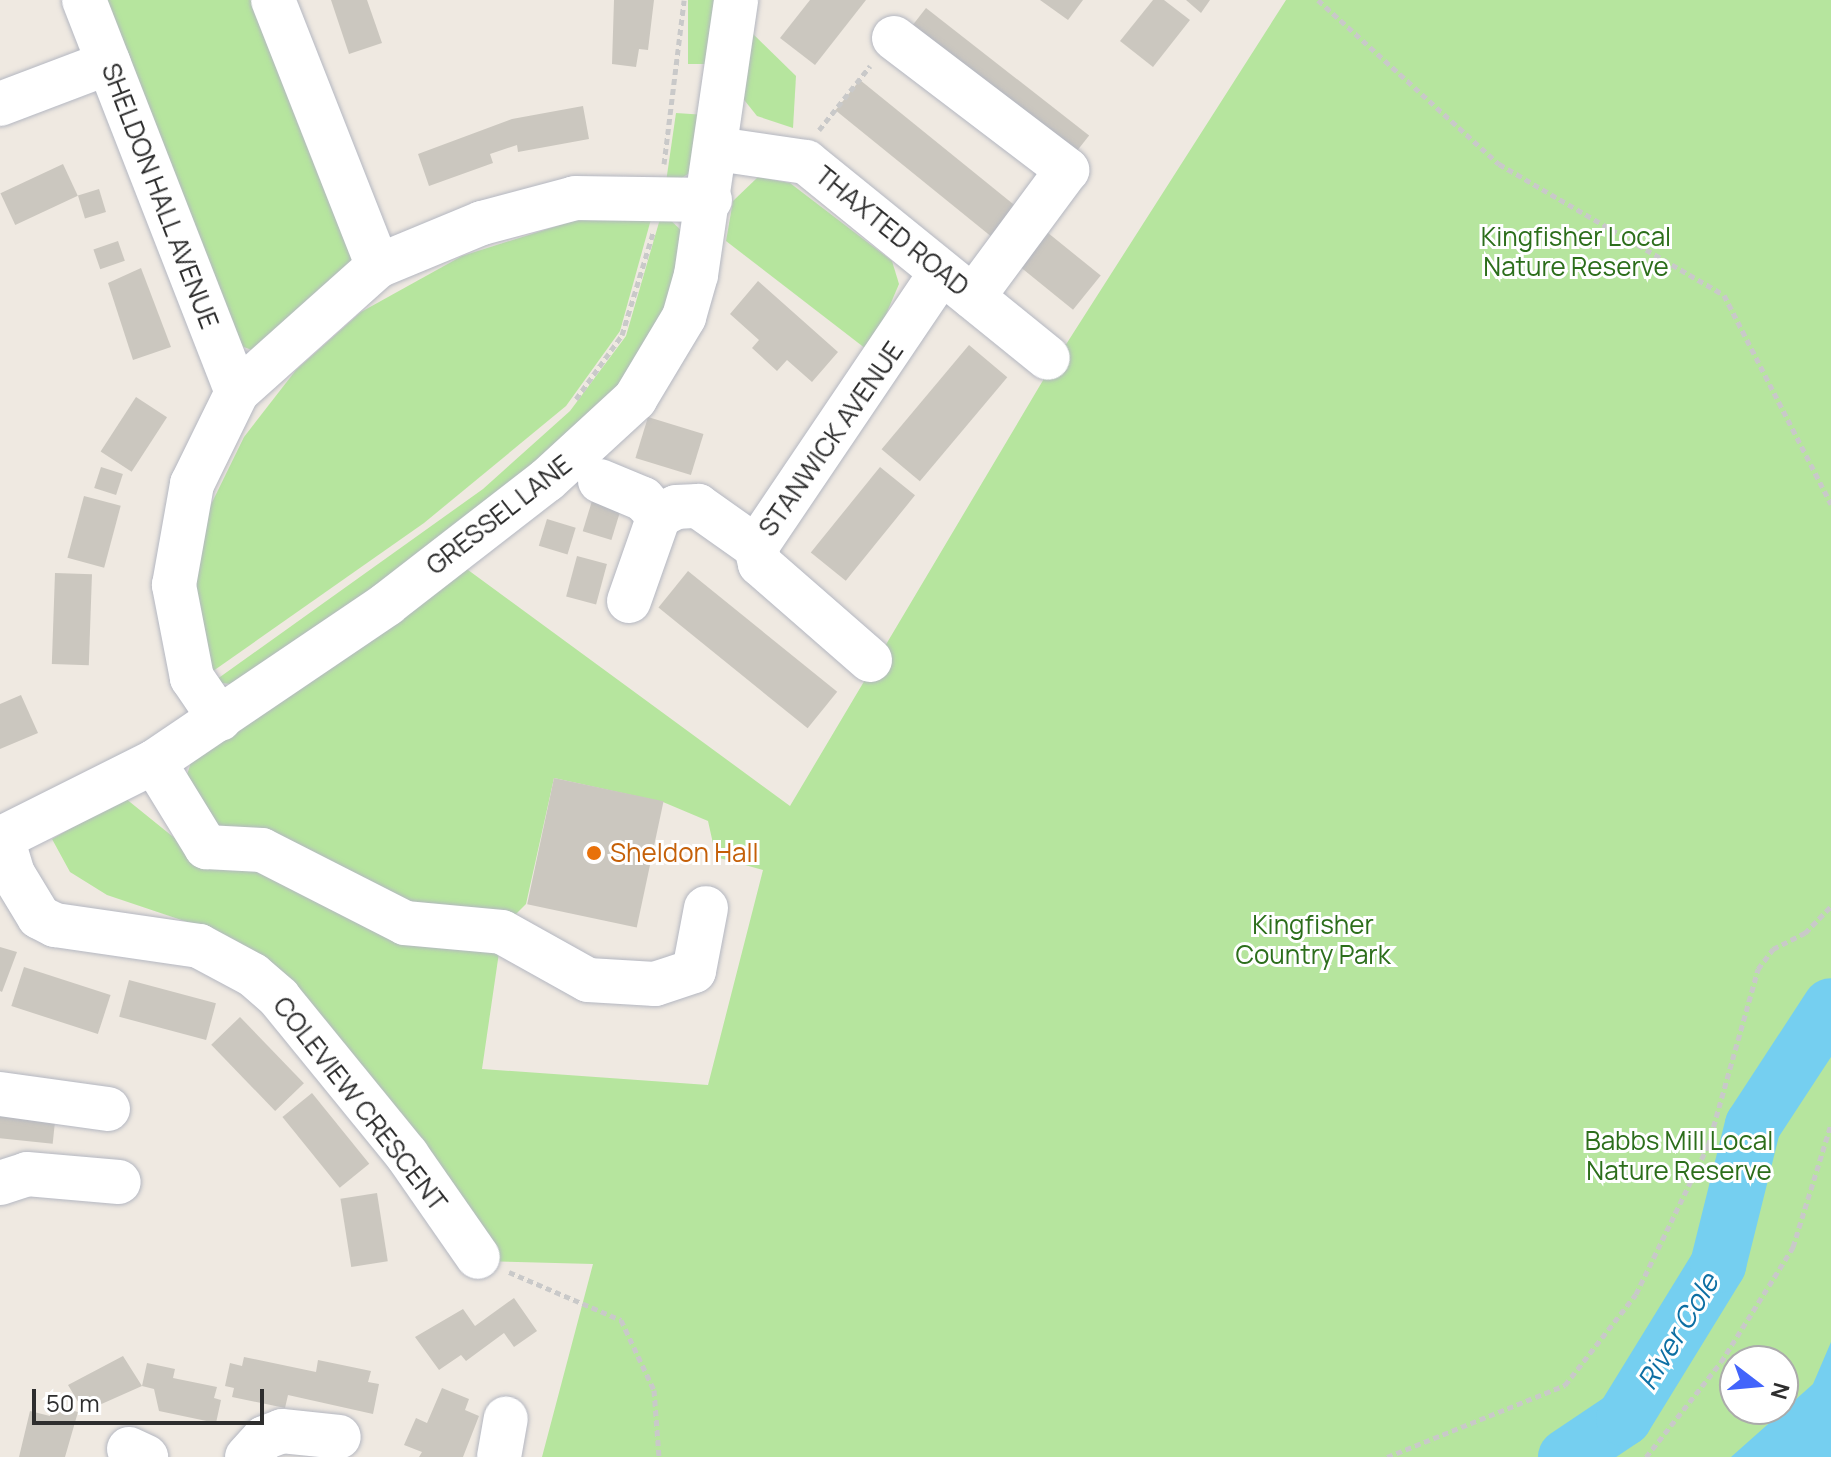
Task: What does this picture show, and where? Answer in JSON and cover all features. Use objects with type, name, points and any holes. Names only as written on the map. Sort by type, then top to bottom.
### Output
[{"type":"street","name":"SHELDON HALL AVENUE","points":[[84,0],[237,392]]},
{"type":"street","points":[[273,0],[378,266]]},
{"type":"street","name":"GRESSEL LANE","points":[[1,839],[154,762],[220,719],[498,518],[635,399],[684,317],[710,200],[736,0]]},
{"type":"street","name":"STANWICK AVENUE","points":[[870,660],[760,564],[756,547],[957,285],[1067,170],[894,38]]},
{"type":"street","points":[[0,104],[108,63]]},
{"type":"street","name":"THAXTED ROAD","points":[[717,149],[806,162],[848,191],[1048,358]]},
{"type":"street","points":[[220,719],[192,678],[174,585],[192,484],[237,392],[378,266],[482,223],[575,198],[710,200]]},
{"type":"street","points":[[600,481],[643,499],[659,516]]},
{"type":"street","points":[[659,516],[698,506],[756,547]]},
{"type":"street","points":[[629,601],[659,516]]},
{"type":"street","points":[[154,762],[206,847],[262,850],[405,923],[502,932],[588,980],[655,984],[694,971],[706,908]]},
{"type":"street","name":"COLEVIEW CRESCENT","points":[[1,839],[13,874],[39,917],[55,925],[199,946],[270,990],[407,1155],[478,1257]]},
{"type":"street","points":[[0,1094],[108,1109]]},
{"type":"street","points":[[0,1183],[27,1174],[119,1182]]},
{"type":"street","points":[[250,1453],[282,1431],[339,1437]]},
{"type":"path","points":[[567,410],[622,335],[643,281],[659,200],[684,0]]},
{"type":"path","points":[[1318,0],[1499,164],[1724,295],[1831,504]]},
{"type":"path","points":[[814,136],[894,38]]},
{"type":"path","points":[[1387,1457],[1565,1385],[1636,1294],[1708,1146],[1758,969],[1773,949],[1805,933],[1831,906]]},
{"type":"path","points":[[1646,1457],[1721,1362],[1793,1247],[1831,1124]]},
{"type":"path","points":[[478,1257],[621,1320],[654,1390],[659,1457]]},
{"type":"green space","points":[[98,0],[262,0],[358,259],[254,351],[239,345]]},
{"type":"green space","points":[[688,0],[717,0],[717,64],[688,64]]},
{"type":"green space","name":"Kingfisher Country Park","points":[[1286,0],[1831,0],[1831,1457],[542,1457],[593,1264],[478,1261],[220,933],[107,895],[70,872],[52,839],[125,798],[198,857],[502,932],[482,1069],[708,1085],[763,870],[716,857],[708,821],[663,802],[554,778],[526,904],[505,925],[459,920],[224,835],[184,784],[194,753],[464,567],[790,806],[1042,382]]},
{"type":"green space","points":[[750,31],[796,76],[793,128],[757,116],[741,96]]},
{"type":"green space","points":[[676,113],[706,115],[694,170],[665,189]]},
{"type":"green space","points":[[758,177],[790,183],[892,261],[899,284],[870,352],[726,241],[733,201]]},
{"type":"green space","points":[[653,212],[620,331],[566,406],[424,523],[206,676],[189,625],[200,527],[244,437],[296,370],[361,312],[462,256],[573,221]]},
{"type":"green space","points":[[662,212],[685,234],[675,287],[650,344],[615,396],[416,560],[239,685],[213,682],[483,489],[570,411],[626,336]]},
{"type":"water","points":[[1831,1342],[1831,1457],[1731,1457],[1767,1425],[1799,1425],[1799,1396],[1813,1384]]},
{"type":"building","points":[[331,0],[367,0],[382,43],[349,54]]},
{"type":"building","points":[[614,0],[654,0],[648,50],[639,49],[636,67],[612,64]]},
{"type":"building","points":[[810,0],[866,0],[815,65],[780,38]]},
{"type":"building","points":[[1040,0],[1083,0],[1068,20]]},
{"type":"building","points":[[1153,0],[1164,0],[1190,20],[1153,67],[1120,41]]},
{"type":"building","points":[[1186,0],[1210,0],[1201,13]]},
{"type":"building","points":[[926,8],[1089,135],[1074,154],[911,27]]},
{"type":"building","points":[[860,80],[1022,211],[997,241],[835,110]]},
{"type":"building","points":[[583,106],[589,139],[518,152],[517,145],[490,154],[493,163],[429,186],[418,154],[512,119]]},
{"type":"building","points":[[63,164],[78,196],[15,225],[0,193]]},
{"type":"building","points":[[99,189],[106,212],[85,218],[78,195]]},
{"type":"building","points":[[1037,224],[1101,276],[1073,310],[1009,258]]},
{"type":"building","points":[[118,241],[125,261],[100,269],[93,249]]},
{"type":"building","points":[[141,268],[171,347],[133,360],[108,283]]},
{"type":"building","points":[[758,281],[838,352],[812,382],[787,360],[777,371],[752,348],[759,340],[730,314]]},
{"type":"building","points":[[969,345],[1007,377],[920,481],[882,449]]},
{"type":"building","points":[[136,397],[167,417],[132,472],[101,452]]},
{"type":"building","points":[[648,417],[703,434],[691,475],[635,458]]},
{"type":"building","points":[[101,467],[123,474],[116,495],[94,488]]},
{"type":"building","points":[[880,467],[915,495],[846,581],[811,552]]},
{"type":"building","points":[[595,491],[624,500],[611,540],[583,531]]},
{"type":"building","points":[[84,496],[121,506],[104,568],[67,558]]},
{"type":"building","points":[[547,519],[576,528],[568,555],[539,546]]},
{"type":"building","points":[[577,556],[607,564],[596,605],[566,597]]},
{"type":"building","points":[[688,571],[837,692],[808,728],[658,608]]},
{"type":"building","points":[[55,573],[92,574],[89,665],[52,664]]},
{"type":"building","points":[[21,695],[38,733],[0,749],[0,704]]},
{"type":"building","name":"Sheldon Hall","points":[[554,778],[664,801],[637,927],[527,904]]},
{"type":"building","points":[[0,947],[17,952],[2,992],[0,991]]},
{"type":"building","points":[[24,967],[111,995],[98,1034],[11,1006]]},
{"type":"building","points":[[129,980],[216,1003],[206,1040],[119,1017]]},
{"type":"building","points":[[240,1017],[304,1083],[275,1111],[211,1045]]},
{"type":"building","points":[[312,1093],[369,1164],[340,1188],[282,1117]]},
{"type":"building","points":[[0,1109],[56,1115],[53,1144],[0,1138]]},
{"type":"building","points":[[377,1193],[388,1261],[351,1267],[340,1199]]},
{"type":"building","points":[[514,1298],[537,1331],[514,1347],[504,1333],[466,1361],[461,1355],[439,1370],[415,1337],[463,1309],[475,1326]]},
{"type":"building","points":[[123,1356],[142,1386],[97,1406],[92,1398],[80,1405],[68,1385]]},
{"type":"building","points":[[244,1357],[316,1372],[318,1360],[371,1371],[368,1382],[379,1384],[373,1414],[288,1395],[285,1408],[232,1397],[234,1388],[225,1386],[230,1363],[242,1366]]},
{"type":"building","points":[[147,1363],[175,1369],[173,1378],[217,1387],[214,1398],[221,1400],[216,1423],[159,1411],[154,1389],[142,1386]]},
{"type":"building","points":[[442,1388],[469,1399],[465,1410],[479,1416],[463,1457],[419,1457],[422,1452],[404,1445],[416,1418],[427,1423]]},
{"type":"building","points":[[53,1405],[78,1412],[65,1457],[19,1457],[30,1411],[50,1416]]},
{"type":"waterway","name":"River Cole","points":[[1566,1457],[1624,1418],[1718,1265],[1753,1125],[1831,1006]]},
{"type":"place","name":"Sheldon Hall","points":[[594,853]]},
{"type":"park label","name":"Kingfisher Local Nature Reserve","points":[[1576,252]]},
{"type":"park label","name":"Babbs Mill Local Nature Reserve","points":[[1679,1156]]}]
